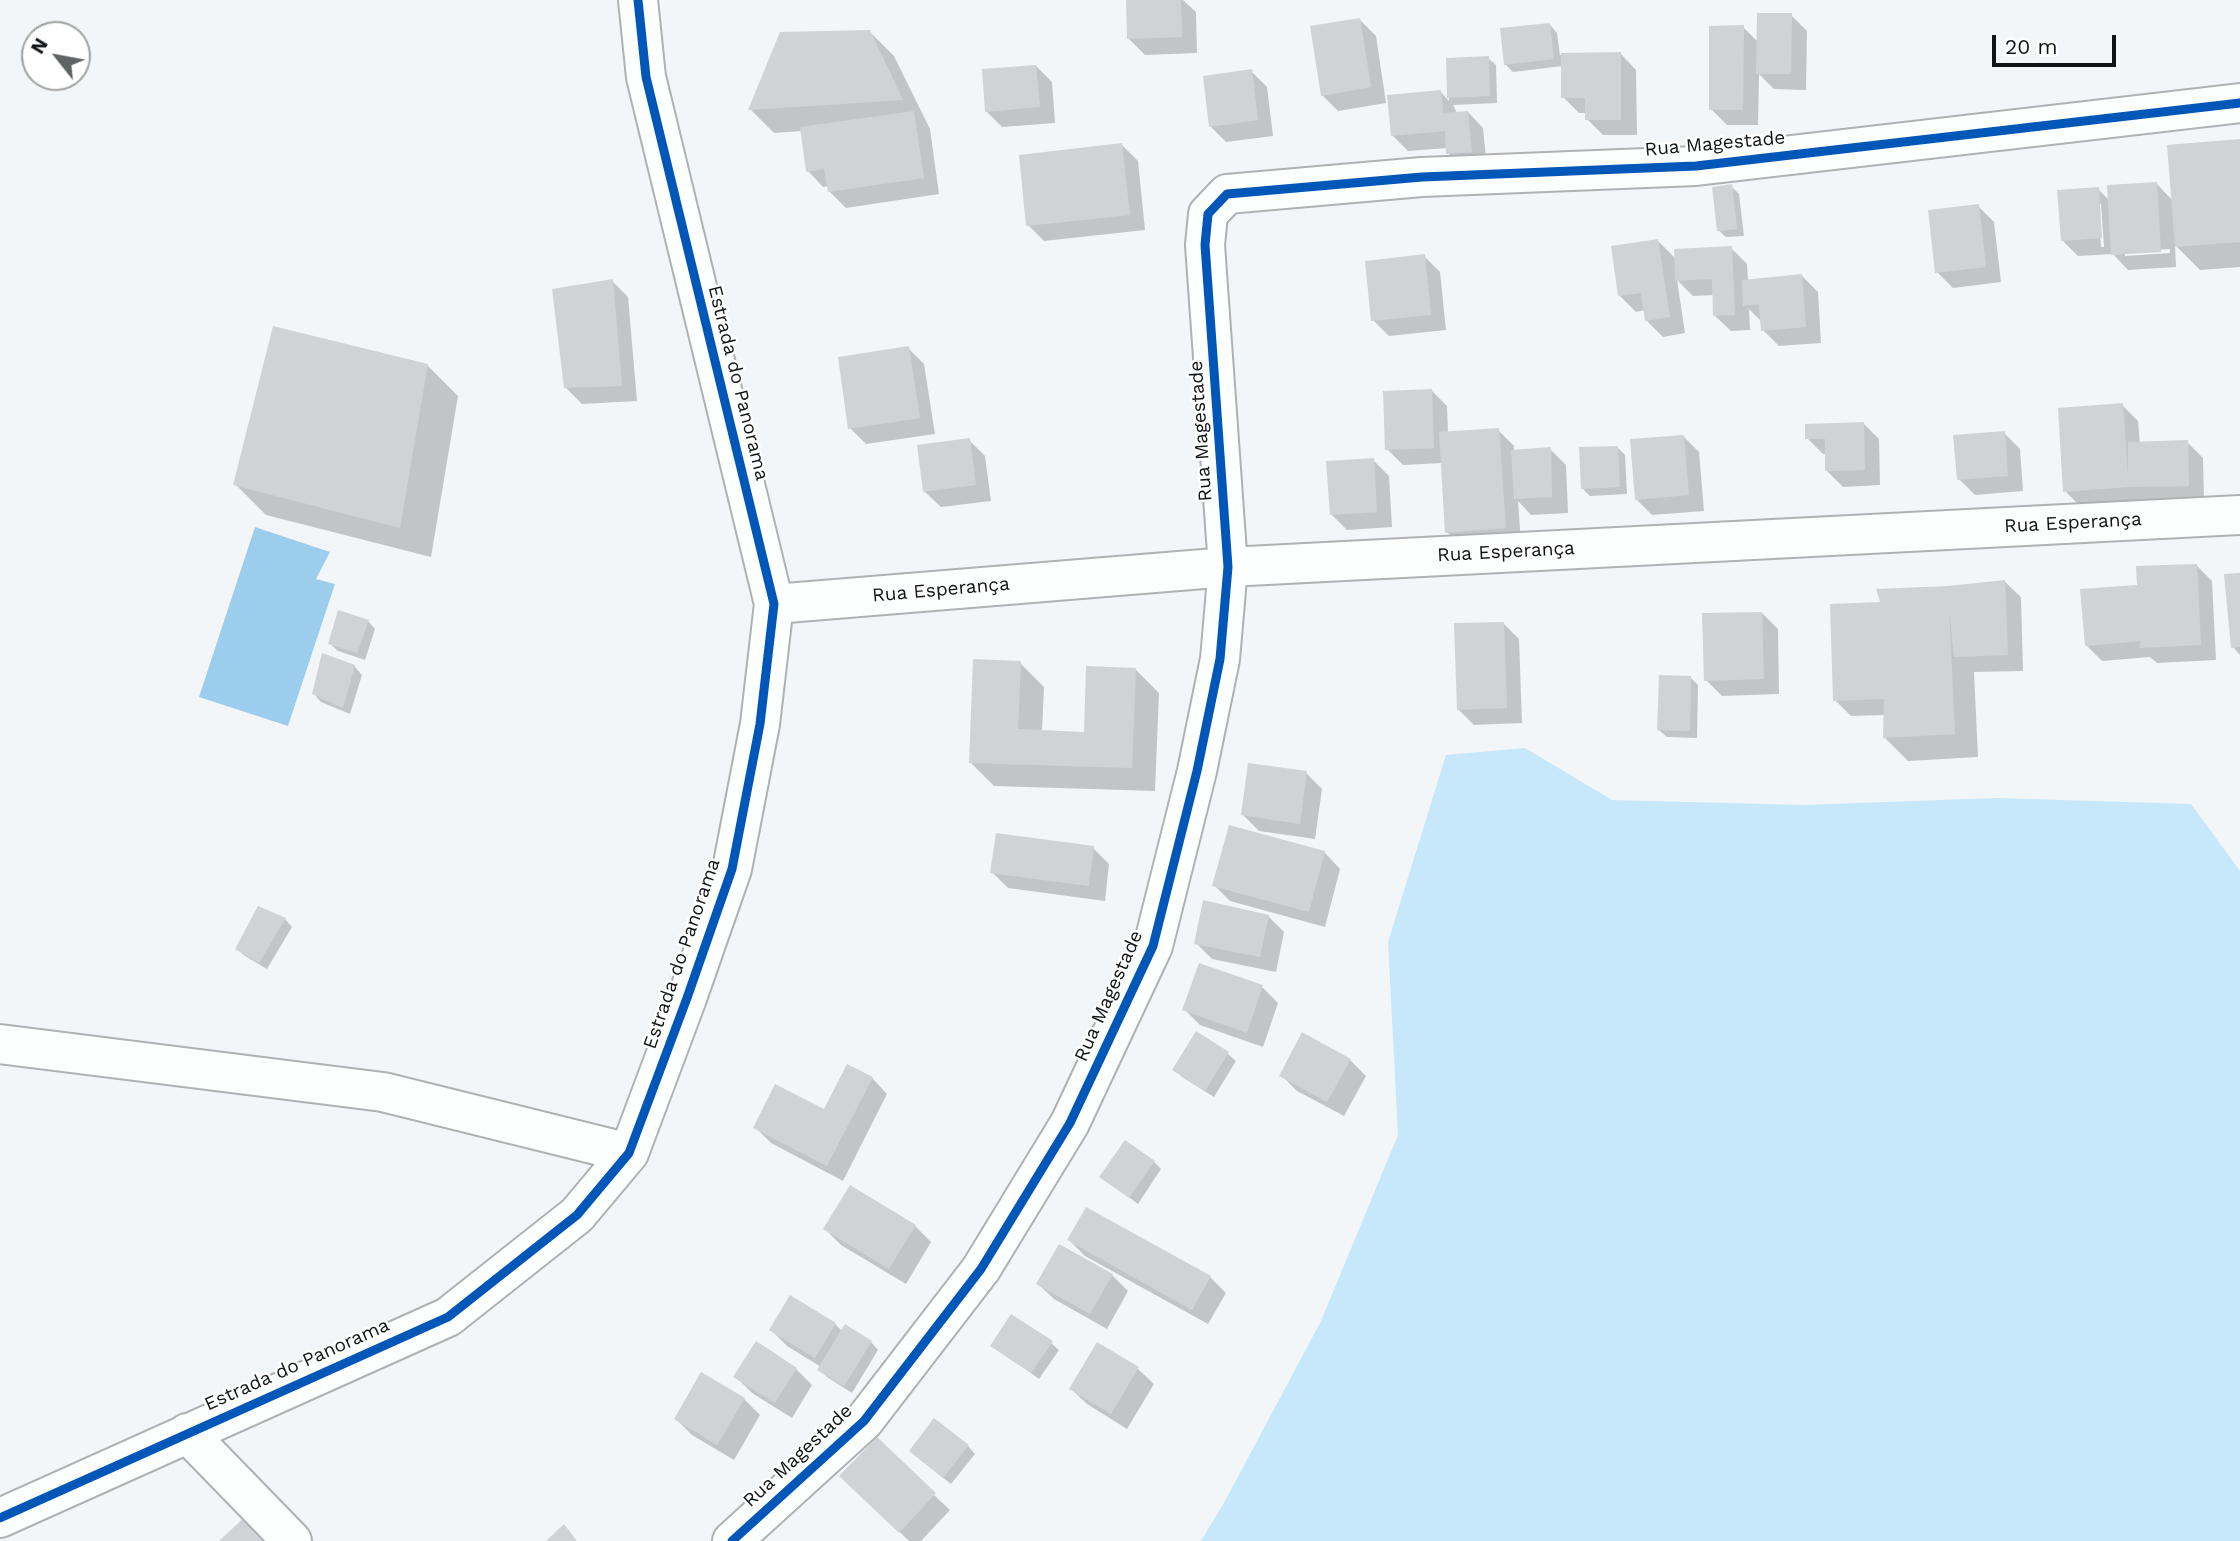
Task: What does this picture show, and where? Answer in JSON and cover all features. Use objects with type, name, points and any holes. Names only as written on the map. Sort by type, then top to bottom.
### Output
[{"type":"street","name":"Estrada do Panorama","points":[[0,1518],[448,1317],[577,1215],[629,1153],[732,869],[760,724],[774,604],[646,76],[638,0]]},
{"type":"street","name":"Rua Magestade","points":[[732,1541],[864,1421],[981,1269],[1070,1123],[1153,946],[1197,771],[1220,659],[1228,567],[1205,245],[1208,214],[1227,194],[1422,177],[1696,166],[2240,103]]},
{"type":"street","name":"Rua Esperança","points":[[774,604],[1228,567],[2240,515]]},
{"type":"street","points":[[0,1044],[383,1092],[629,1153]]},
{"type":"street","points":[[187,1433],[292,1541]]},
{"type":"shaded area","points":[[255,527],[330,552],[316,579],[335,584],[288,726],[199,697]]},
{"type":"shaded area","points":[[1525,748],[1612,800],[1803,805],[1997,798],[2191,804],[2240,871],[2240,1541],[1201,1541],[1321,1321],[1398,1135],[1388,942],[1446,755]]},
{"type":"building","points":[[1126,0],[1181,0],[1182,37],[1127,39]]},
{"type":"building","points":[[1757,13],[1792,13],[1791,74],[1756,74]]},
{"type":"building","points":[[1360,18],[1371,87],[1321,96],[1310,26]]},
{"type":"building","points":[[1550,23],[1554,59],[1504,65],[1500,28]]},
{"type":"building","points":[[1744,25],[1743,110],[1709,110],[1709,26]]},
{"type":"building","points":[[870,30],[903,100],[748,110],[780,32]]},
{"type":"building","points":[[1621,52],[1621,120],[1585,120],[1585,98],[1561,98],[1561,53]]},
{"type":"building","points":[[1489,56],[1490,96],[1447,98],[1446,58]]},
{"type":"building","points":[[1036,65],[1040,107],[985,112],[982,69]]},
{"type":"building","points":[[1252,69],[1258,120],[1209,127],[1203,76]]},
{"type":"building","points":[[1441,90],[1443,113],[1468,111],[1472,152],[1446,154],[1445,131],[1391,136],[1387,95]]},
{"type":"building","points":[[914,111],[924,178],[828,192],[824,169],[806,172],[800,127]]},
{"type":"building","points":[[2240,139],[2240,242],[2175,247],[2167,145]]},
{"type":"building","points":[[1122,143],[1130,215],[1026,226],[1019,155]]},
{"type":"building","points":[[2157,182],[2161,252],[2111,255],[2107,185]]},
{"type":"building","points":[[1732,184],[1737,229],[1717,231],[1712,187]]},
{"type":"building","points":[[2099,187],[2102,238],[2061,241],[2057,190]]},
{"type":"building","points":[[1979,204],[1986,267],[1935,273],[1928,210]]},
{"type":"building","points":[[1658,239],[1670,317],[1645,321],[1641,293],[1618,296],[1611,246]]},
{"type":"building","points":[[1732,246],[1735,315],[1713,316],[1712,279],[1675,281],[1674,249]]},
{"type":"building","points":[[1425,254],[1431,315],[1371,321],[1365,261]]},
{"type":"building","points":[[1802,274],[1806,327],[1761,331],[1759,304],[1743,306],[1742,280]]},
{"type":"building","points":[[613,279],[622,386],[564,388],[552,289]]},
{"type":"building","points":[[273,326],[428,364],[400,528],[233,485]]},
{"type":"building","points":[[909,346],[920,418],[848,429],[838,357]]},
{"type":"building","points":[[1432,389],[1434,448],[1385,450],[1383,391]]},
{"type":"building","points":[[2123,403],[2128,476],[2128,442],[2188,440],[2189,486],[2063,492],[2058,408]]},
{"type":"building","points":[[1864,422],[1865,470],[1825,471],[1825,439],[1805,439],[1805,424]]},
{"type":"building","points":[[1499,428],[1506,528],[1445,533],[1439,432]]},
{"type":"building","points":[[2005,431],[2008,476],[1957,480],[1953,435]]},
{"type":"building","points":[[1684,435],[1689,495],[1635,500],[1630,439]]},
{"type":"building","points":[[970,438],[976,485],[923,492],[917,445]]},
{"type":"building","points":[[1618,446],[1620,487],[1581,489],[1579,447]]},
{"type":"building","points":[[1551,447],[1552,497],[1514,499],[1511,450]]},
{"type":"building","points":[[1374,458],[1377,512],[1330,515],[1326,461]]},
{"type":"building","points":[[2197,564],[2201,645],[2139,648],[2141,641],[2085,646],[2080,589],[2137,585],[2136,566]]},
{"type":"building","points":[[2240,573],[2240,647],[2231,648],[2224,574]]},
{"type":"building","points":[[2005,580],[2008,655],[1954,657],[1949,609],[1955,734],[1883,738],[1884,699],[1833,701],[1830,604],[1880,602],[1876,589]]},
{"type":"building","points":[[338,610],[369,620],[357,653],[328,644]]},
{"type":"building","points":[[1762,612],[1764,679],[1704,681],[1702,613]]},
{"type":"building","points":[[1504,622],[1507,708],[1457,710],[1454,623]]},
{"type":"building","points":[[322,653],[355,665],[343,708],[312,694]]},
{"type":"building","points":[[973,659],[1021,661],[1018,729],[1084,732],[1086,666],[1136,668],[1132,768],[969,763]]},
{"type":"building","points":[[1659,675],[1691,676],[1690,731],[1657,730]]},
{"type":"building","points":[[1248,763],[1307,771],[1300,824],[1241,815]]},
{"type":"building","points":[[1229,825],[1325,851],[1309,912],[1212,886]]},
{"type":"building","points":[[996,833],[1094,846],[1089,886],[990,873]]},
{"type":"building","points":[[1203,900],[1269,915],[1260,957],[1194,944]]},
{"type":"building","points":[[258,906],[286,918],[259,963],[235,949]]},
{"type":"building","points":[[1199,963],[1263,985],[1247,1033],[1182,1010]]},
{"type":"building","points":[[1196,1031],[1229,1052],[1205,1091],[1172,1070]]},
{"type":"building","points":[[1302,1032],[1351,1059],[1327,1102],[1279,1076]]},
{"type":"building","points":[[847,1064],[873,1077],[827,1166],[753,1128],[775,1084],[824,1109]]},
{"type":"building","points":[[1125,1140],[1155,1161],[1129,1198],[1099,1177]]},
{"type":"building","points":[[850,1185],[916,1225],[889,1269],[823,1229]]},
{"type":"building","points":[[1086,1207],[1211,1276],[1192,1310],[1067,1240]]},
{"type":"building","points":[[1059,1244],[1113,1274],[1090,1314],[1036,1284]]},
{"type":"building","points":[[790,1295],[836,1323],[815,1358],[769,1330]]},
{"type":"building","points":[[1011,1314],[1053,1341],[1031,1373],[990,1346]]},
{"type":"building","points":[[845,1324],[872,1341],[844,1386],[817,1370]]},
{"type":"building","points":[[756,1341],[797,1368],[775,1403],[733,1377]]},
{"type":"building","points":[[1097,1342],[1139,1367],[1111,1414],[1069,1389]]},
{"type":"building","points":[[701,1372],[745,1398],[717,1445],[674,1419]]},
{"type":"building","points":[[934,1418],[969,1445],[943,1478],[909,1451]]},
{"type":"building","points":[[877,1437],[936,1493],[899,1533],[839,1476]]},
{"type":"building","points":[[247,1515],[282,1541],[219,1541]]},
{"type":"building","points":[[564,1524],[577,1541],[546,1541]]},
{"type":"cycle path","points":[[0,1518],[448,1317],[577,1215],[629,1153],[732,869],[760,724],[774,604],[646,77],[638,0]]},
{"type":"cycle path","points":[[732,1541],[864,1421],[981,1269],[1070,1123],[1153,946],[1197,771],[1220,659],[1228,567],[1205,245],[1208,214],[1227,194],[1422,177],[1696,166],[2240,103]]}]
